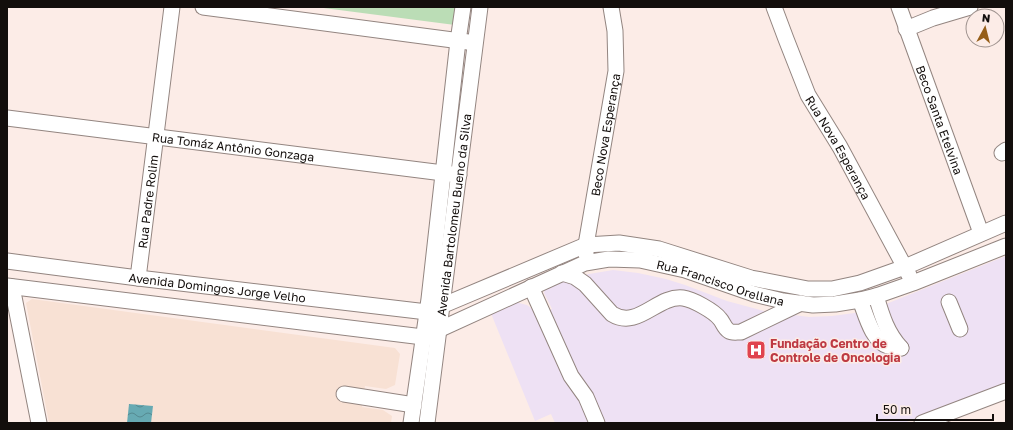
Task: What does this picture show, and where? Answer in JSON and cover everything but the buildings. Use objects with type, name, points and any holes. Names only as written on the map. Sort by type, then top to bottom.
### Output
[{"type":"street","name":"Rua Padre Rolim","points":[[138,278],[172,7]]},
{"type":"street","points":[[203,7],[475,43]]},
{"type":"street","name":"Avenida Bartolomeu Bueno da Silva","points":[[411,423],[427,312],[442,174],[463,7]]},
{"type":"street","name":"Avenida Bartolomeu Bueno da Silva","points":[[427,423],[480,7]]},
{"type":"street","name":"Beco Nova Esperança","points":[[585,263],[586,245],[616,70],[615,31],[610,7]]},
{"type":"street","name":"Rua Nova Esperança","points":[[774,7],[808,95],[840,147],[913,283]]},
{"type":"street","name":"Beco Santa Etelvina","points":[[899,7],[981,233]]},
{"type":"street","points":[[906,29],[933,18],[970,7]]},
{"type":"street","name":"Rua Tomáz Antônio Gonzaga","points":[[7,118],[459,175]]},
{"type":"street","name":"Rua Francisco Orellana","points":[[427,312],[586,245],[619,243],[659,249],[751,278],[808,289],[832,289],[860,283],[905,267],[1006,223]]},
{"type":"street","name":"Rua Francisco Orellana","points":[[423,337],[585,263],[609,259],[640,260],[685,270],[754,294],[783,301],[813,305],[835,304],[876,296],[1006,246]]},
{"type":"street","name":"Avenida Domingos Jorge Velho","points":[[7,261],[427,312]]},
{"type":"street","points":[[562,273],[575,277],[585,284],[612,314],[617,317],[623,319],[630,318],[669,300],[684,298],[692,300],[716,315],[721,319],[726,329],[729,332],[734,333],[740,332],[801,303]]},
{"type":"street","points":[[9,287],[39,423]]},
{"type":"street","name":"Avenida Domingos Jorge Velho","points":[[9,287],[423,337]]},
{"type":"street","points":[[531,287],[571,376],[586,396],[597,423]]},
{"type":"street","points":[[832,289],[835,304]]},
{"type":"street","points":[[860,300],[871,329],[877,338],[886,346],[901,348],[893,340],[886,326],[876,296]]},
{"type":"street","points":[[949,302],[960,329]]},
{"type":"street","points":[[922,423],[1006,391]]},
{"type":"street","points":[[344,394],[414,405]]},
{"type":"shaded area","name":"Fundação Centro de Controle de Oncologia","points":[[1006,256],[1006,383],[904,423],[555,423],[551,414],[535,421],[490,311],[515,302],[527,305],[538,315],[552,309],[544,293],[545,288],[548,286],[575,277],[613,270],[638,273],[666,279],[727,301],[764,311],[809,317],[832,316],[862,312],[876,308]]},
{"type":"shaded area","points":[[32,299],[395,348],[400,354],[395,385],[386,389],[365,386],[362,407],[383,410],[392,416],[391,423],[49,423],[26,303]]},
{"type":"green space","points":[[316,7],[457,7],[455,25]]},
{"type":"water","points":[[129,404],[153,406],[151,423],[127,423]]},
{"type":"place","name":"Fundação Centro de Controle de Oncologia","points":[[756,350]]}]
